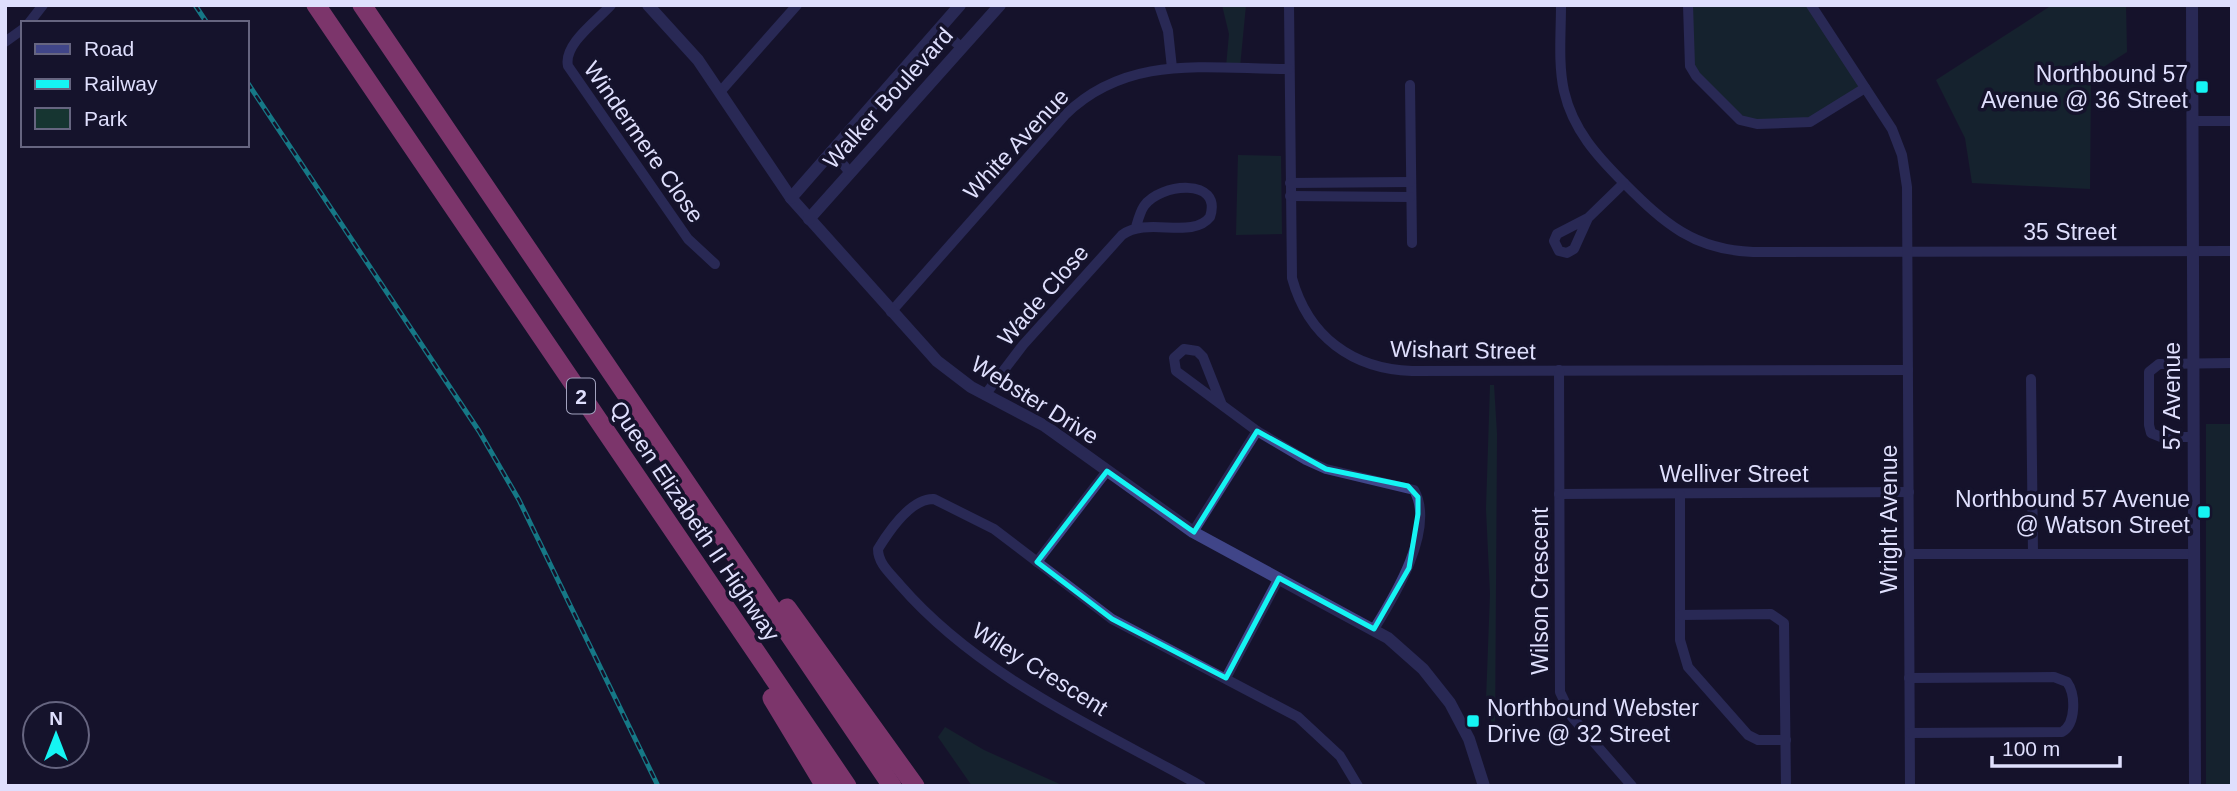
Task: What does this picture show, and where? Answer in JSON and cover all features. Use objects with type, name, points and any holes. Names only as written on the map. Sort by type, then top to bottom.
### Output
[{"type":"highway","name":"Queen Elizabeth II Highway","points":[[316,5],[847,786]]},
{"type":"highway","name":"Queen Elizabeth II Highway","points":[[362,5],[892,786]]},
{"type":"highway","points":[[634,405],[681,462],[915,786]]},
{"type":"highway","points":[[647,494],[825,786]]},
{"type":"street","points":[[31,21],[43,5]]},
{"type":"street","name":"Windermere Close","points":[[611,5],[571,47],[567,57],[568,66],[688,239],[715,264]]},
{"type":"street","name":"Webster Drive","points":[[648,5],[683,41],[808,219],[937,361],[985,395],[1045,426],[1193,531],[1374,629],[1406,652],[1442,692],[1464,730],[1484,786]]},
{"type":"street","points":[[720,92],[797,5]]},
{"type":"street","name":"Walker Boulevard","points":[[791,198],[960,5]]},
{"type":"street","name":"Walker Boulevard","points":[[808,219],[1000,5]]},
{"type":"street","points":[[1159,5],[1168,31],[1172,68]]},
{"type":"street","name":"Wishart Street","points":[[1289,5],[1290,261],[1296,292],[1313,325],[1341,351],[1363,363],[1397,371],[1908,370]]},
{"type":"street","name":"35 Street","points":[[1561,5],[1562,78],[1570,109],[1586,141],[1624,183],[1669,226],[1688,237],[1723,248],[1753,252],[2232,251]]},
{"type":"street","points":[[1688,5],[1690,66],[1696,76],[1740,120],[1757,124],[1810,122],[1865,88]]},
{"type":"street","name":"57 Avenue","points":[[2192,5],[2195,786]]},
{"type":"street","name":"Wright Avenue","points":[[1814,6],[1892,129],[1902,155],[1907,187],[1910,786]]},
{"type":"street","points":[[939,28],[961,47]]},
{"type":"street","points":[[5,42],[21,30]]},
{"type":"street","name":"White Avenue","points":[[891,312],[1075,105],[1097,89],[1125,75],[1172,68],[1289,69]]},
{"type":"street","points":[[1410,85],[1412,243]]},
{"type":"street","points":[[2193,121],[2232,121]]},
{"type":"street","points":[[832,150],[850,173]]},
{"type":"street","points":[[1290,183],[1410,183]]},
{"type":"street","points":[[1588,218],[1624,183]]},
{"type":"street","name":"Wade Close","points":[[985,395],[1023,345],[1113,244],[1136,227],[1142,208],[1164,190],[1195,188],[1205,192],[1210,200],[1210,217],[1197,227],[1136,227]]},
{"type":"street","points":[[1290,196],[1410,197]]},
{"type":"street","points":[[1222,405],[1203,357],[1197,351],[1184,349],[1174,358],[1176,371],[1257,431],[1326,469],[1414,490],[1419,514],[1409,568],[1374,629]]},
{"type":"street","points":[[2193,437],[2161,437],[2151,433],[2149,372],[2156,365],[2232,363]]},
{"type":"street","name":"Wilson Crescent","points":[[1559,370],[1560,692],[1572,717],[1632,786]]},
{"type":"street","points":[[2031,379],[2033,554]]},
{"type":"street","points":[[1193,531],[1257,431]]},
{"type":"street","points":[[1037,562],[1107,471]]},
{"type":"street","name":"Welliver Street","points":[[1559,494],[1909,492]]},
{"type":"street","points":[[1680,494],[1681,653],[1701,683],[1748,736],[1758,740],[1786,740]]},
{"type":"street","name":"Wiley Crescent","points":[[1201,786],[978,658],[907,593],[882,564],[878,549],[886,536],[918,503],[931,499],[986,525],[1112,618],[1298,717],[1324,738],[1340,756],[1358,786]]},
{"type":"street","points":[[1909,554],[2194,554]]},
{"type":"street","points":[[1226,678],[1279,578]]},
{"type":"street","points":[[1680,615],[1771,614],[1781,619],[1785,630],[1786,786]]},
{"type":"street","points":[[1909,678],[2054,677],[2067,682],[2072,693],[2071,720],[2062,732],[1910,733]]},
{"type":"highlighted area","points":[[1257,431],[1326,469],[1408,486],[1418,497],[1418,514],[1409,568],[1374,629],[1279,578],[1226,678],[1112,619],[1037,562],[1107,471],[1194,532]]},
{"type":"green space","points":[[1222,5],[1246,5],[1240,67],[1226,67],[1229,34]]},
{"type":"green space","points":[[1688,5],[1811,5],[1865,88],[1805,123],[1751,123],[1696,76]]},
{"type":"green space","points":[[2052,5],[2126,5],[2127,52],[2091,75],[2090,189],[1972,183],[1965,138],[1936,80]]},
{"type":"green space","points":[[1238,155],[1281,156],[1282,234],[1236,235]]},
{"type":"green space","points":[[1490,385],[1494,385],[1497,434],[1495,736],[1486,701],[1490,594],[1486,509]]},
{"type":"green space","points":[[2206,424],[2232,424],[2232,786],[2206,786]]},
{"type":"green space","points":[[945,727],[984,750],[1064,786],[972,786],[938,737]]},
{"type":"railway","points":[[195,5],[206,21]]},
{"type":"railway","points":[[248,84],[479,431],[519,500],[658,786]]},
{"type":"place","name":"Northbound 57 Avenue @ 36 Street","points":[[2202,87]]},
{"type":"place","name":"Northbound 57 Avenue @ Watson Street","points":[[2204,512]]},
{"type":"place","name":"Northbound Webster Drive @ 32 Street","points":[[1473,721]]}]
